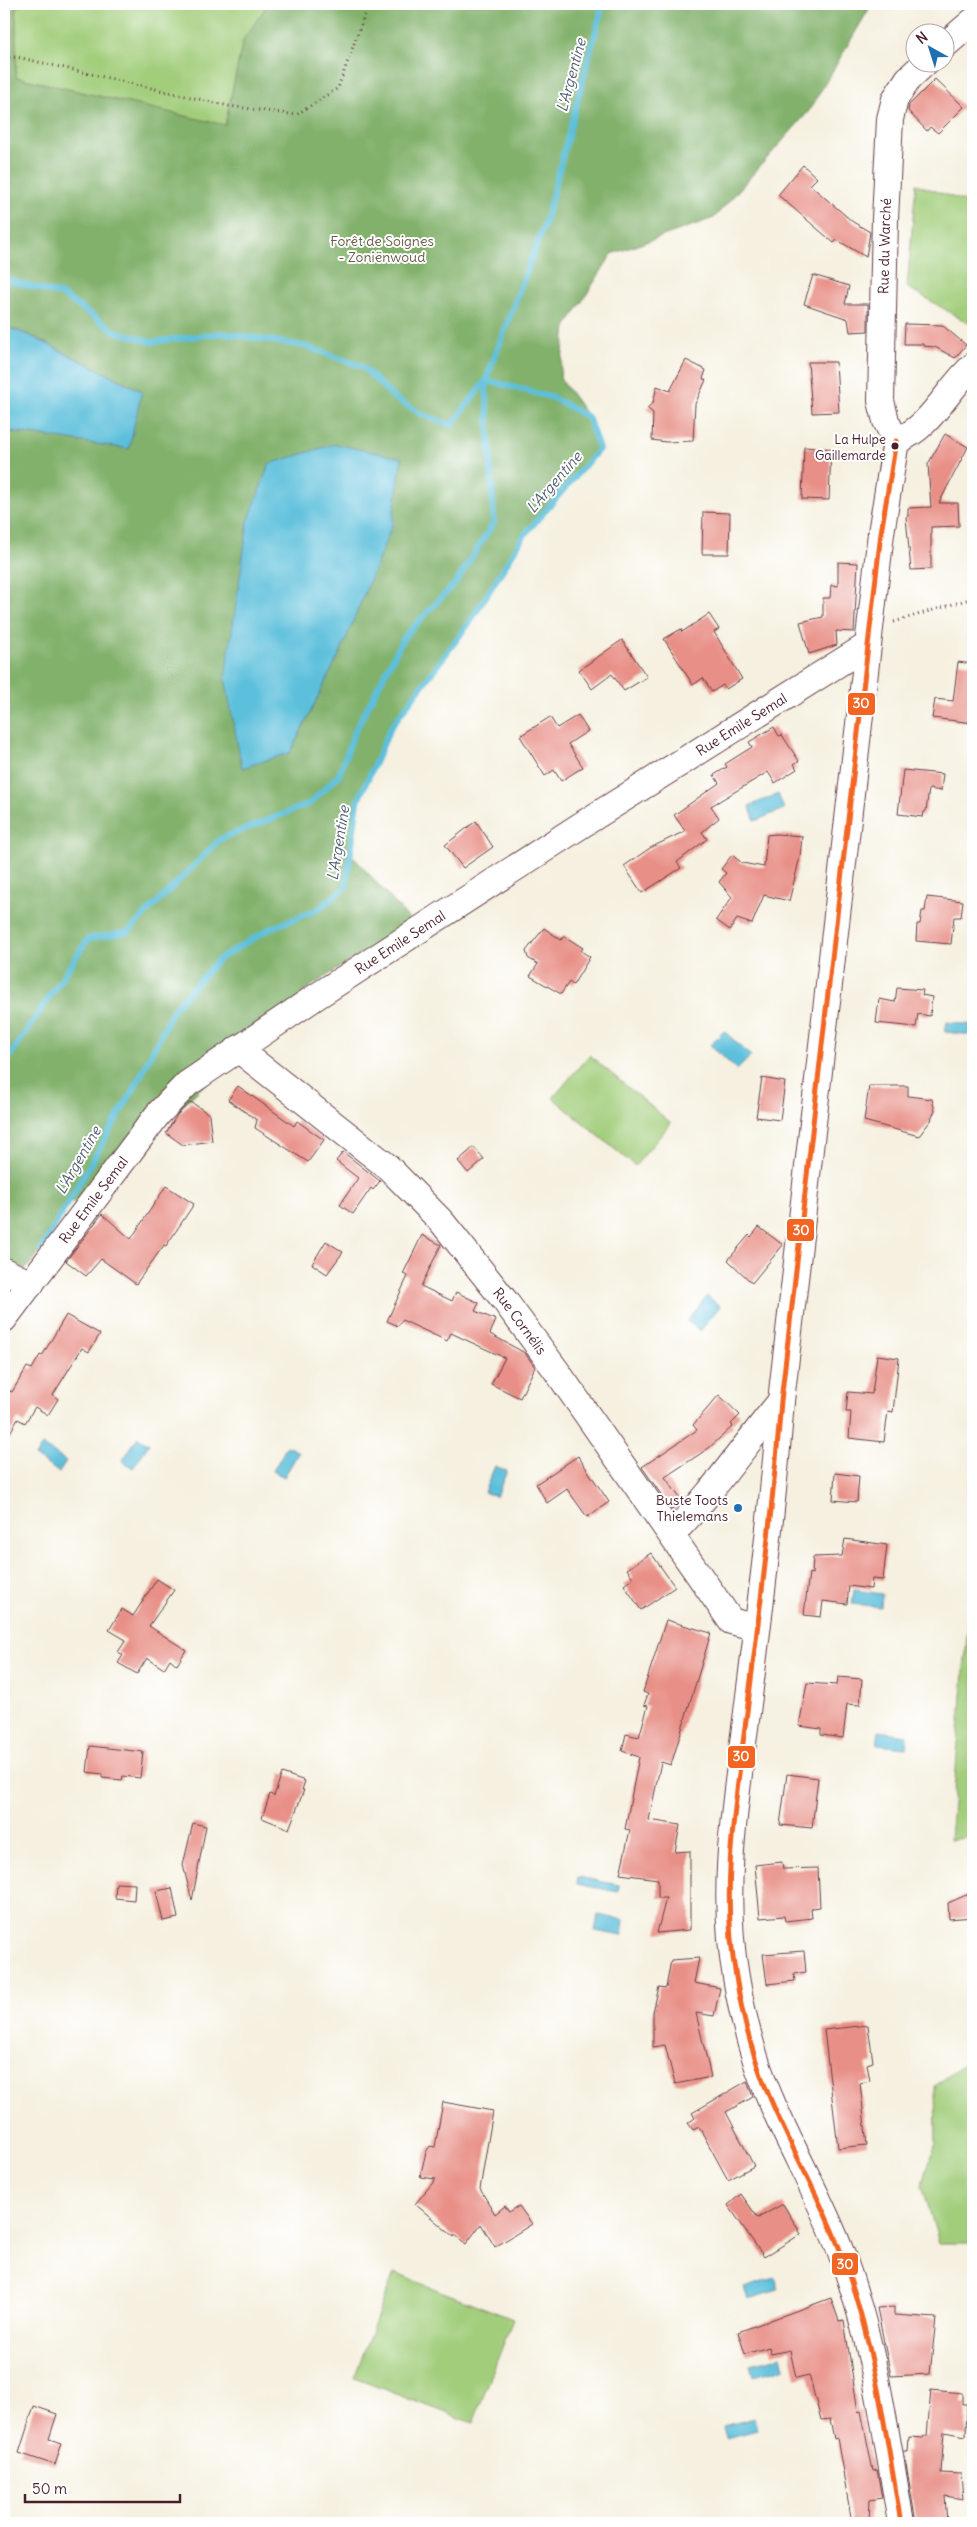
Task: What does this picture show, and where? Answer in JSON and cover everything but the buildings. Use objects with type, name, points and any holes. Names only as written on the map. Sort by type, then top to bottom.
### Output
[{"type":"street","points":[[954,37],[973,21]]},
{"type":"street","name":"Rue du Warché","points":[[896,441],[886,421],[881,401],[885,219],[890,120],[895,99],[908,79],[915,72]]},
{"type":"street","points":[[901,2523],[875,2373],[850,2280],[842,2255],[772,2102],[750,2040],[735,1976],[729,1914],[730,1866],[758,1628],[781,1401],[869,637],[896,441],[913,434],[920,428],[973,366]]},
{"type":"street","name":"Rue Emile Semal","points":[[4,1319],[158,1114],[187,1084],[238,1048],[869,637]]},
{"type":"street","name":"Rue Cornélis","points":[[238,1048],[388,1167],[442,1222],[505,1300],[672,1534],[731,1621],[758,1628]]},
{"type":"street","points":[[4,1271],[31,1284]]},
{"type":"street","points":[[672,1534],[714,1488],[749,1439],[781,1401]]},
{"type":"path","points":[[4,58],[17,57],[229,106],[296,115],[338,88],[367,8],[374,4]]},
{"type":"path","points":[[869,637],[973,598]]},
{"type":"green space","name":"Forêt de Soignes - Zoniënwoud","points":[[4,4],[24,4],[16,7],[16,77],[225,125],[243,40],[268,4],[872,4],[809,111],[714,218],[612,254],[566,327],[560,378],[588,417],[599,449],[526,534],[470,622],[391,727],[358,801],[351,854],[411,921],[307,989],[77,1204],[69,1200],[39,1253],[25,1270],[4,1259],[4,430],[20,434],[142,391],[31,336],[4,326]]},
{"type":"green space","points":[[24,4],[268,4],[243,41],[225,126],[16,77],[16,7]]},
{"type":"green space","points":[[916,184],[966,202],[973,210],[973,326],[907,287]]},
{"type":"green space","points":[[589,1055],[671,1123],[635,1166],[553,1098]]},
{"type":"green space","points":[[973,1564],[973,1837],[950,1840]]},
{"type":"green space","points":[[973,2057],[973,2243],[939,2243],[922,2185],[936,2143],[935,2086]]},
{"type":"green space","points":[[394,2273],[513,2319],[473,2423],[354,2378]]},
{"type":"water","points":[[4,326],[31,336],[142,391],[129,449],[4,430]]},
{"type":"water","points":[[335,444],[402,458],[392,526],[341,651],[290,753],[242,768],[225,678],[248,522],[269,464]]},
{"type":"water","points":[[778,794],[784,809],[755,821],[749,806]]},
{"type":"water","points":[[947,1022],[973,1025],[973,1035],[945,1032]]},
{"type":"water","points":[[724,1031],[751,1056],[737,1070],[710,1045]]},
{"type":"water","points":[[707,1296],[720,1306],[700,1331],[687,1321]]},
{"type":"water","points":[[138,1437],[149,1444],[133,1468],[122,1461]]},
{"type":"water","points":[[42,1445],[66,1461],[59,1472],[35,1457]]},
{"type":"water","points":[[287,1446],[299,1452],[284,1477],[273,1471]]},
{"type":"water","points":[[495,1466],[507,1471],[496,1497],[484,1492]]},
{"type":"water","points":[[854,1590],[882,1594],[881,1607],[852,1604]]},
{"type":"water","points":[[879,1731],[907,1735],[906,1748],[877,1745]]},
{"type":"water","points":[[578,1877],[619,1885],[618,1892],[577,1884]]},
{"type":"water","points":[[598,1915],[624,1920],[622,1936],[595,1931]]},
{"type":"water","points":[[774,2278],[778,2290],[748,2299],[744,2288]]},
{"type":"water","points":[[781,2356],[784,2368],[754,2376],[751,2364]]},
{"type":"water","points":[[754,2418],[757,2430],[727,2438],[724,2426]]},
{"type":"waterway","name":"L'Argentine","points":[[4,1065],[88,939],[128,932],[220,839],[309,804],[339,775],[354,733],[404,637],[457,581],[494,522],[486,380],[546,219],[603,4]]},
{"type":"waterway","name":"L'Argentine","points":[[4,279],[62,295],[115,331],[152,342],[222,333],[305,346],[363,367],[394,398],[423,415],[452,425],[486,380],[551,397],[588,417],[599,449],[525,534],[470,622],[391,727],[358,801],[346,887],[317,910],[271,928],[219,959],[174,1008],[134,1089],[41,1249]]},
{"type":"waterway","name":"L'Argentine","points":[[4,1294],[8,1289]]},
{"type":"transit line","name":"30","points":[[896,441],[881,533],[781,1401],[766,1557],[734,1811],[729,1911],[736,1977],[742,2010],[755,2058],[773,2105],[835,2238],[854,2290],[878,2389],[901,2523]]},
{"type":"place","name":"La Hulpe Gaillemarde","points":[[895,446]]},
{"type":"place","name":"Buste Toots Thielemans","points":[[738,1508]]}]
